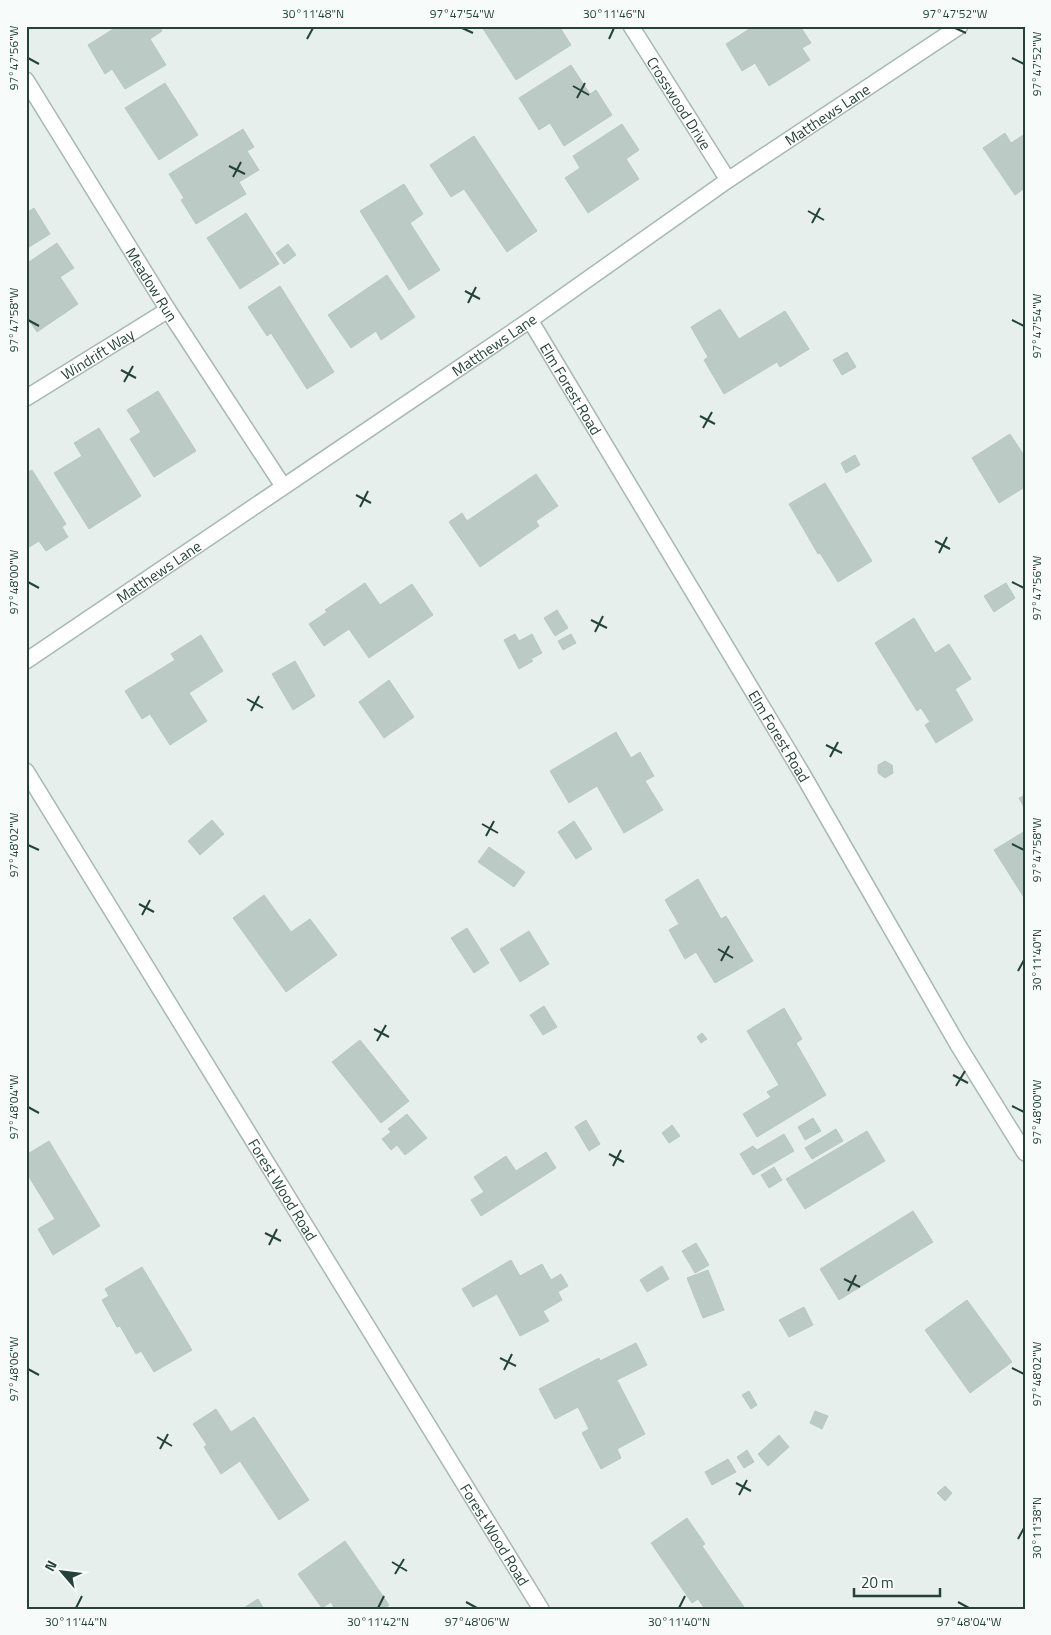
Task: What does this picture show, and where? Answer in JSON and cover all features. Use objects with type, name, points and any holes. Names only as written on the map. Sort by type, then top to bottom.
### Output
[{"type":"street","name":"Crosswood Drive","points":[[631,26],[728,180]]},
{"type":"street","name":"Matthews Lane","points":[[26,661],[530,320],[728,180],[960,26]]},
{"type":"street","name":"Meadow Run","points":[[26,80],[168,310],[283,486]]},
{"type":"street","name":"Windrift Way","points":[[26,398],[168,310]]},
{"type":"street","name":"Elm Forest Road","points":[[530,320],[788,750],[958,1045],[1025,1153]]},
{"type":"street","name":"Forest Wood Road","points":[[26,771],[541,1609]]},
{"type":"building","points":[[118,26],[159,26],[162,31],[150,39],[166,65],[125,89],[112,69],[105,74],[88,45]]},
{"type":"building","points":[[542,26],[543,29],[547,26],[559,26],[571,45],[516,80],[482,27]]},
{"type":"building","points":[[754,26],[800,26],[811,43],[802,48],[810,60],[769,86],[755,63],[742,71],[726,44]]},
{"type":"building","points":[[571,65],[590,94],[596,90],[612,115],[564,146],[550,123],[539,130],[519,98]]},
{"type":"building","points":[[165,83],[198,135],[159,160],[125,108]]},
{"type":"building","points":[[622,124],[639,150],[626,159],[639,179],[588,213],[565,178],[580,168],[573,156]]},
{"type":"building","points":[[243,129],[254,147],[247,151],[259,170],[239,182],[246,194],[196,224],[181,200],[184,198],[169,174]]},
{"type":"building","points":[[1005,133],[1011,143],[1025,134],[1025,188],[1015,195],[983,148]]},
{"type":"building","points":[[474,136],[537,231],[507,252],[464,189],[451,197],[430,165]]},
{"type":"building","points":[[404,184],[423,214],[410,223],[440,270],[409,290],[360,211]]},
{"type":"building","points":[[34,208],[50,234],[26,249],[26,213]]},
{"type":"building","points":[[246,213],[279,264],[240,289],[207,238]]},
{"type":"building","points":[[57,243],[74,268],[60,277],[78,304],[37,332],[26,316],[26,264]]},
{"type":"building","points":[[288,244],[296,255],[284,264],[276,253]]},
{"type":"building","points":[[387,275],[415,317],[381,340],[376,331],[351,348],[328,315]]},
{"type":"building","points":[[280,286],[334,372],[307,389],[271,333],[267,336],[248,307]]},
{"type":"building","points":[[720,309],[739,339],[785,311],[809,349],[780,367],[777,362],[724,394],[704,360],[708,357],[691,327]]},
{"type":"building","points":[[847,352],[856,367],[842,375],[833,360]]},
{"type":"building","points":[[158,391],[196,451],[154,477],[130,439],[141,432],[127,410]]},
{"type":"building","points":[[99,428],[141,496],[89,529],[54,473],[82,456],[74,443]]},
{"type":"building","points":[[1010,434],[1025,457],[1025,487],[999,503],[972,458]]},
{"type":"building","points":[[855,455],[860,465],[846,473],[841,463]]},
{"type":"building","points":[[32,470],[66,524],[62,527],[68,537],[46,551],[39,541],[26,549],[26,473]]},
{"type":"building","points":[[536,474],[558,506],[536,521],[539,526],[480,567],[449,522],[462,513],[467,521]]},
{"type":"building","points":[[825,483],[872,561],[838,582],[820,553],[818,554],[789,504]]},
{"type":"building","points":[[365,583],[380,605],[412,584],[433,615],[369,658],[349,629],[324,646],[309,624],[327,612],[325,610]]},
{"type":"building","points":[[1006,583],[1015,598],[994,612],[984,596]]},
{"type":"building","points":[[557,610],[568,628],[555,636],[544,618]]},
{"type":"building","points":[[914,618],[935,653],[949,644],[971,679],[955,689],[973,720],[936,743],[925,725],[930,722],[921,708],[917,711],[875,643]]},
{"type":"building","points":[[515,634],[519,641],[532,634],[542,653],[519,669],[504,640]]},
{"type":"building","points":[[571,634],[576,643],[563,650],[558,641]]},
{"type":"building","points":[[201,635],[223,671],[189,693],[207,721],[170,745],[150,714],[142,719],[125,691],[175,660],[171,654]]},
{"type":"building","points":[[295,661],[315,696],[293,710],[272,674]]},
{"type":"building","points":[[389,680],[414,717],[384,738],[359,702]]},
{"type":"building","points":[[616,732],[631,758],[640,752],[654,776],[645,781],[663,810],[624,833],[597,786],[569,803],[550,771]]},
{"type":"building","points":[[885,761],[892,765],[893,773],[885,778],[878,773],[878,765]]},
{"type":"building","points":[[1025,795],[1025,809],[1019,798]]},
{"type":"building","points":[[212,820],[224,834],[200,855],[188,841]]},
{"type":"building","points":[[574,821],[592,849],[576,859],[558,832]]},
{"type":"building","points":[[1025,831],[1025,899],[994,850]]},
{"type":"building","points":[[489,847],[525,872],[514,887],[478,862]]},
{"type":"building","points":[[698,879],[721,919],[726,916],[753,961],[715,983],[696,952],[685,959],[669,930],[679,924],[665,900]]},
{"type":"building","points":[[264,895],[291,932],[310,919],[337,955],[286,992],[233,918]]},
{"type":"building","points":[[467,928],[489,963],[474,973],[451,938]]},
{"type":"building","points":[[529,931],[549,964],[520,982],[500,949]]},
{"type":"building","points":[[544,1006],[557,1027],[543,1035],[530,1015]]},
{"type":"building","points":[[784,1008],[802,1039],[796,1043],[826,1095],[757,1137],[743,1114],[771,1097],[767,1092],[779,1085],[747,1031]]},
{"type":"building","points":[[702,1033],[707,1039],[701,1043],[697,1037]]},
{"type":"building","points":[[360,1040],[409,1101],[381,1123],[332,1062]]},
{"type":"building","points":[[407,1114],[427,1138],[405,1155],[397,1145],[391,1150],[382,1139],[391,1132],[388,1129]]},
{"type":"building","points":[[813,1118],[821,1131],[805,1140],[798,1127]]},
{"type":"building","points":[[586,1120],[600,1144],[589,1151],[575,1127]]},
{"type":"building","points":[[672,1125],[680,1136],[669,1143],[662,1133]]},
{"type":"building","points":[[836,1129],[843,1141],[812,1159],[805,1148]]},
{"type":"building","points":[[867,1131],[885,1161],[805,1209],[786,1179]]},
{"type":"building","points":[[784,1134],[794,1151],[753,1175],[740,1154],[753,1146],[757,1150]]},
{"type":"building","points":[[49,1141],[100,1226],[53,1255],[38,1229],[55,1219],[26,1172],[26,1155]]},
{"type":"building","points":[[546,1152],[556,1168],[481,1216],[471,1200],[484,1192],[474,1177],[506,1156],[516,1171]]},
{"type":"building","points":[[774,1167],[782,1180],[769,1188],[761,1175]]},
{"type":"building","points":[[913,1211],[933,1242],[839,1300],[820,1269]]},
{"type":"building","points":[[696,1243],[709,1265],[695,1273],[682,1251]]},
{"type":"building","points":[[511,1260],[520,1276],[542,1264],[551,1280],[561,1274],[568,1286],[558,1292],[562,1300],[543,1311],[549,1321],[520,1336],[497,1294],[473,1307],[462,1289]]},
{"type":"building","points":[[662,1266],[669,1279],[647,1292],[640,1280]]},
{"type":"building","points":[[142,1267],[192,1350],[154,1372],[141,1351],[136,1354],[120,1326],[117,1327],[102,1300],[109,1296],[105,1289]]},
{"type":"building","points":[[708,1270],[724,1310],[703,1318],[687,1278]]},
{"type":"building","points":[[967,1300],[1012,1362],[970,1393],[925,1330]]},
{"type":"building","points":[[804,1307],[813,1325],[789,1337],[779,1320]]},
{"type":"building","points":[[636,1343],[647,1365],[617,1380],[645,1434],[617,1449],[621,1458],[601,1469],[582,1433],[589,1429],[578,1407],[555,1419],[539,1389],[599,1358],[600,1361]]},
{"type":"building","points":[[749,1391],[757,1405],[751,1409],[742,1395]]},
{"type":"building","points":[[216,1409],[231,1432],[254,1417],[309,1500],[279,1520],[240,1461],[221,1474],[204,1447],[207,1445],[193,1424]]},
{"type":"building","points":[[815,1411],[828,1416],[822,1429],[810,1423]]},
{"type":"building","points":[[779,1435],[789,1447],[768,1466],[758,1454]]},
{"type":"building","points":[[747,1450],[754,1462],[744,1468],[737,1457]]},
{"type":"building","points":[[728,1459],[736,1472],[712,1485],[705,1472]]},
{"type":"building","points":[[945,1486],[952,1493],[945,1501],[937,1493]]},
{"type":"building","points":[[687,1518],[705,1544],[702,1546],[744,1607],[742,1609],[705,1609],[698,1599],[692,1603],[651,1543]]},
{"type":"building","points":[[345,1541],[389,1605],[384,1609],[335,1609],[331,1602],[322,1608],[298,1574]]},
{"type":"building","points":[[258,1599],[264,1609],[242,1609]]}]
